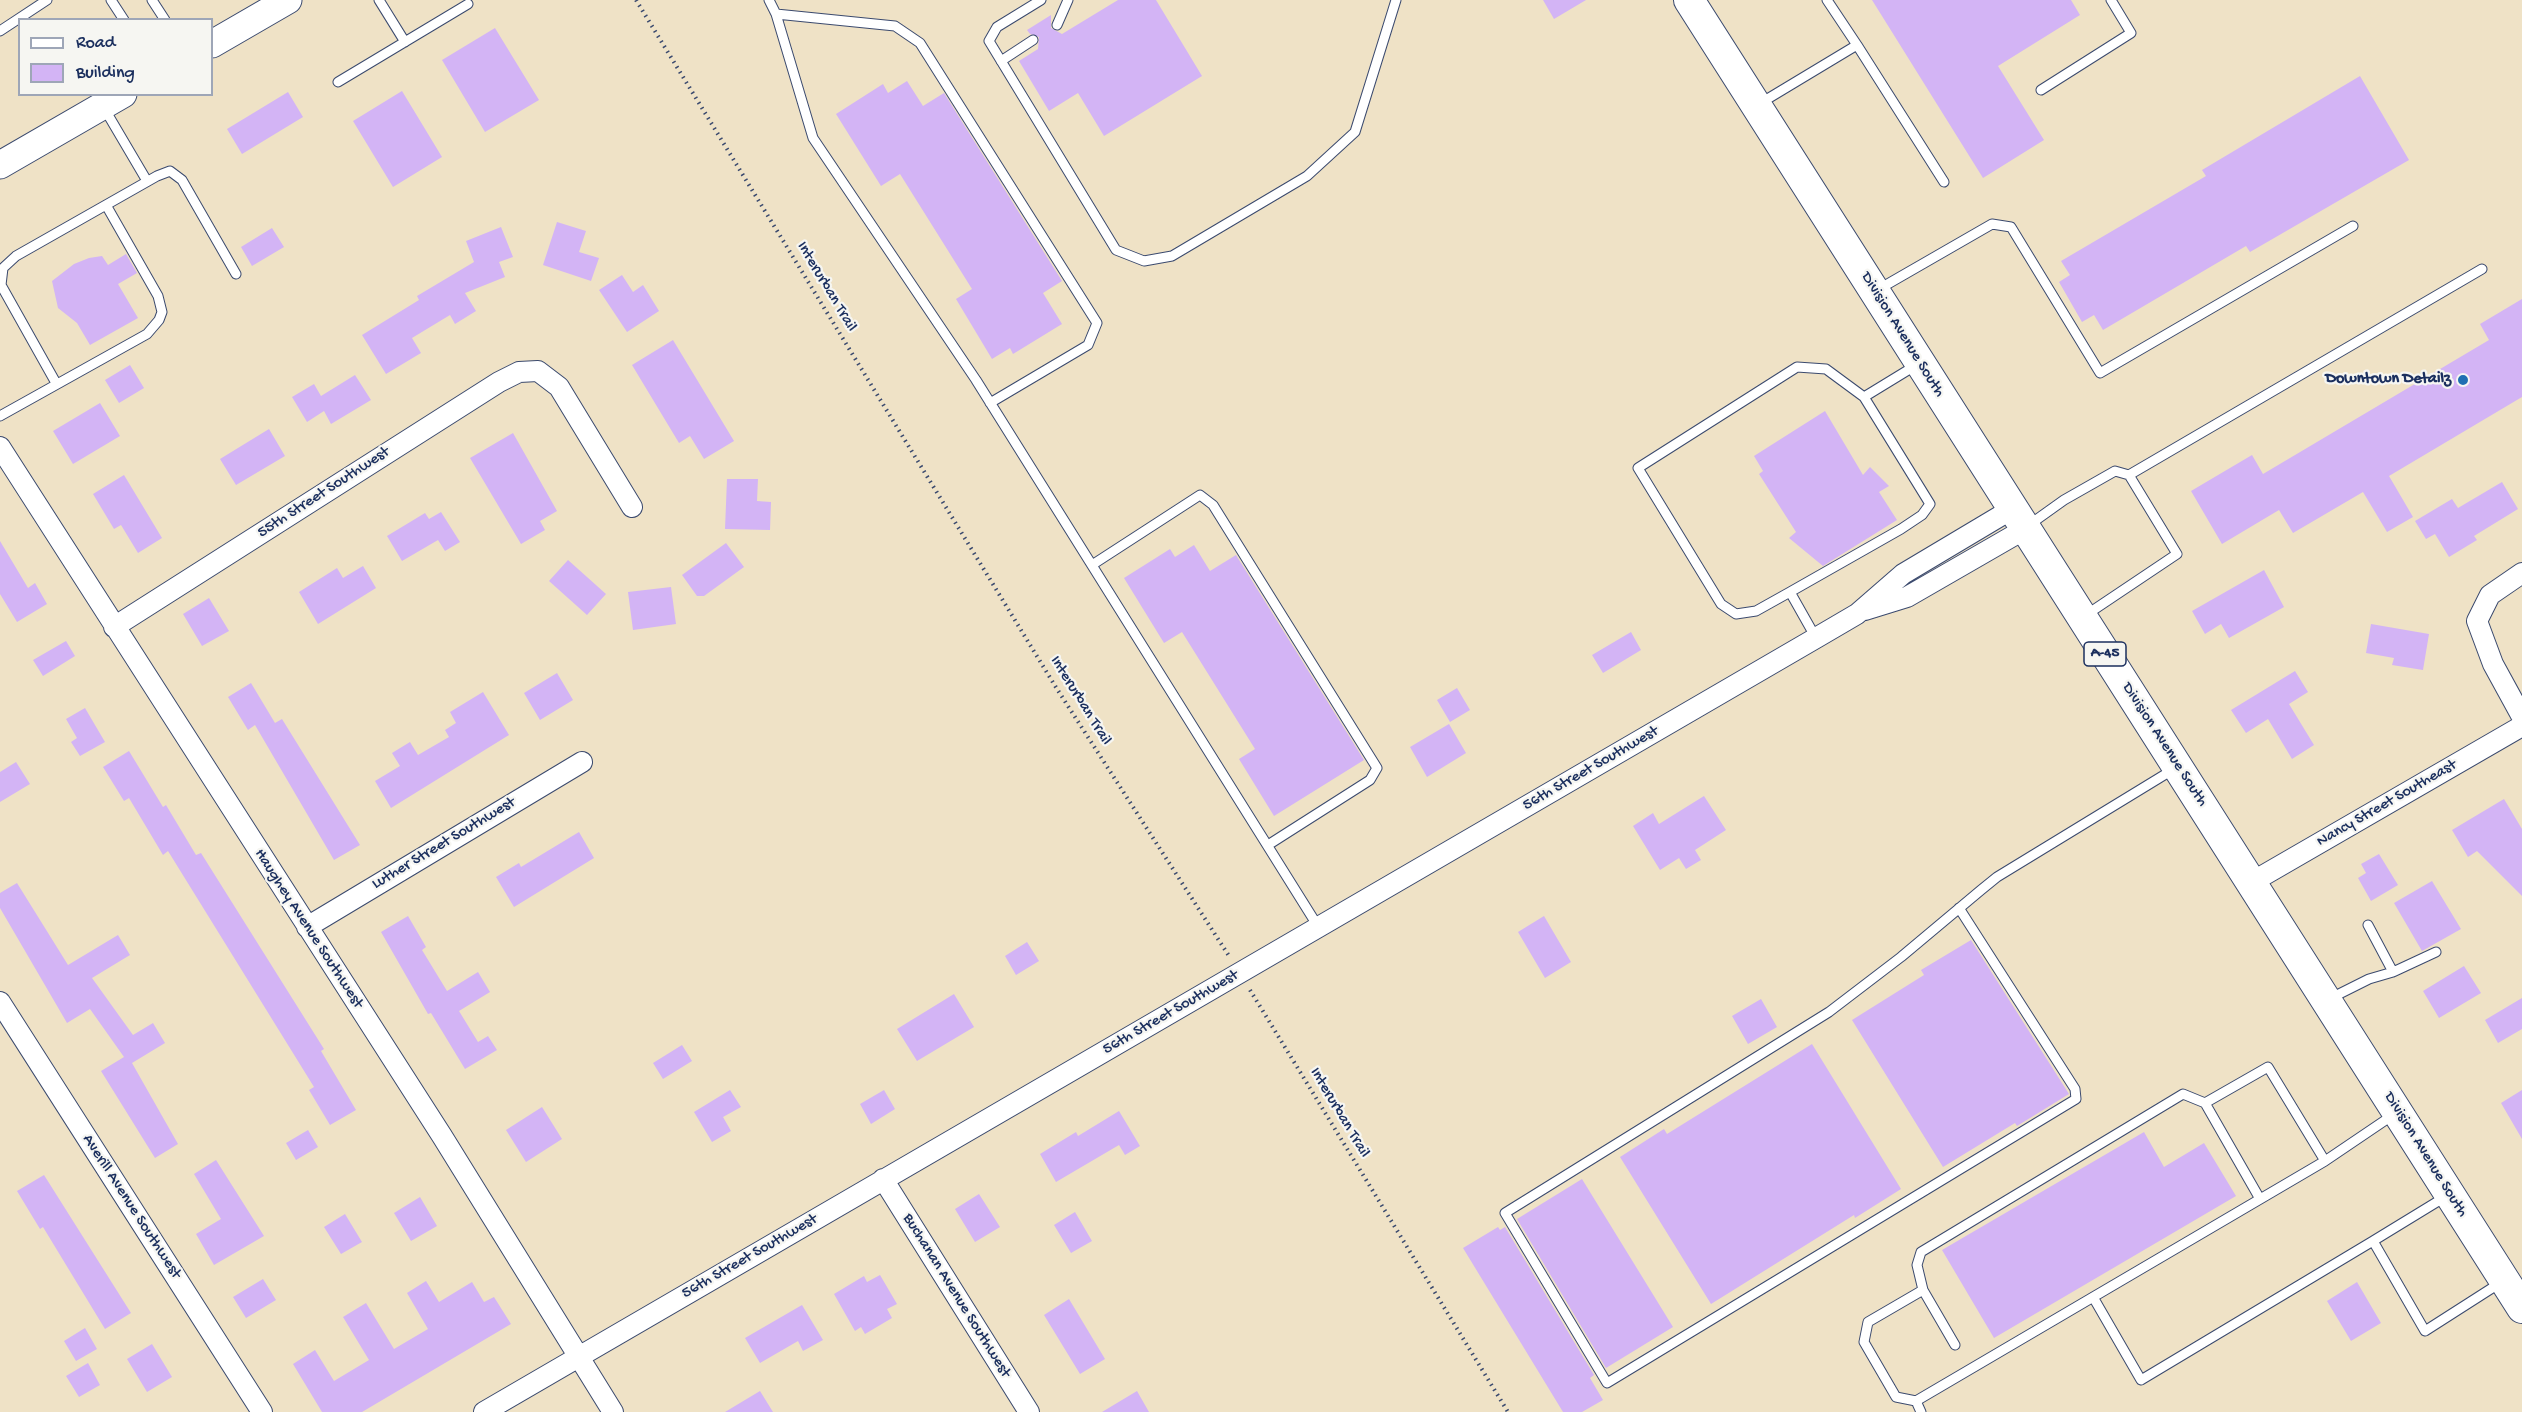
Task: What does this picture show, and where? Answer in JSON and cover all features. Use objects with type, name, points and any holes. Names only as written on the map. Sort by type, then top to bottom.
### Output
[{"type":"main road","points":[[213,43],[288,0]]},
{"type":"main road","name":"Division Avenue South","points":[[1689,0],[2179,766],[2522,1308]]},
{"type":"main road","points":[[0,165],[113,100]]},
{"type":"street","name":"55th Street Southwest","points":[[114,627],[499,382],[519,372],[538,371],[551,379],[565,396],[632,507]]},
{"type":"street","name":"Haughey Avenue Southwest","points":[[0,447],[442,1136],[613,1412]]},
{"type":"street","name":"56th Street Southwest","points":[[484,1412],[1857,614],[1896,578],[2019,519]]},
{"type":"street","points":[[2522,573],[2490,595],[2477,621],[2493,664],[2522,717]]},
{"type":"street","name":"Nancy Street Southeast","points":[[2252,882],[2522,726]]},
{"type":"street","name":"Luther Street Southwest","points":[[307,927],[582,762]]},
{"type":"street","name":"Averill Avenue Southwest","points":[[0,1002],[262,1412]]},
{"type":"street","name":"Buchanan Avenue Southwest","points":[[884,1179],[1029,1412]]},
{"type":"lane","points":[[20,18],[47,0]]},
{"type":"lane","points":[[111,0],[123,18]]},
{"type":"lane","points":[[153,0],[164,18]]},
{"type":"lane","points":[[379,0],[405,42]]},
{"type":"lane","points":[[769,0],[776,14],[813,138],[990,403],[1319,928]]},
{"type":"lane","points":[[1041,0],[997,27],[988,41],[1116,250],[1144,261],[1172,256],[1307,176],[1355,132],[1396,0]]},
{"type":"lane","points":[[1057,25],[1068,0]]},
{"type":"lane","points":[[1827,0],[1944,182]]},
{"type":"lane","points":[[2041,90],[2131,33],[2111,0]]},
{"type":"lane","points":[[338,82],[468,4]]},
{"type":"lane","points":[[776,14],[895,26],[920,43],[1097,323],[1089,345],[990,403]]},
{"type":"lane","points":[[0,31],[18,19]]},
{"type":"lane","points":[[1001,61],[1033,40]]},
{"type":"lane","points":[[1757,106],[1857,45]]},
{"type":"lane","points":[[113,100],[147,182]]},
{"type":"lane","points":[[56,383],[4,293],[0,276],[3,268],[16,256],[163,173],[176,174],[236,274]]},
{"type":"lane","points":[[0,416],[147,334],[154,328],[162,312],[158,296],[106,204]]},
{"type":"lane","points":[[1875,291],[1992,224],[2011,227],[2100,373],[2353,226]]},
{"type":"lane","points":[[2129,475],[2482,269]]},
{"type":"lane","points":[[1864,397],[1920,363]]},
{"type":"lane","points":[[1797,367],[1826,369],[1864,397],[1930,504],[1922,515],[1902,529],[1756,611],[1736,614],[1721,604],[1638,468],[1797,367]]},
{"type":"lane","points":[[2019,519],[2064,500],[2115,471],[2129,475],[2177,554],[2082,617]]},
{"type":"lane","points":[[1092,566],[1200,495],[1213,505],[1377,768],[1370,780],[1268,845]]},
{"type":"lane","points":[[1790,592],[1816,638]]},
{"type":"lane","points":[[1959,908],[2075,1089],[2076,1099],[1607,1383],[1505,1213],[1829,1012],[1901,957],[1959,908],[1997,877],[2179,766]]},
{"type":"lane","points":[[2368,925],[2393,972]]},
{"type":"lane","points":[[2327,1000],[2369,979],[2393,972],[2436,952]]},
{"type":"lane","points":[[2205,1103],[2268,1067],[2325,1161]]},
{"type":"lane","points":[[1955,1345],[1923,1290],[1917,1265],[1921,1252],[2183,1094],[2205,1103],[2260,1199]]},
{"type":"lane","points":[[1923,1290],[1868,1322],[1864,1342],[1896,1397],[1916,1401],[2325,1161],[2398,1112]]},
{"type":"lane","points":[[2092,1297],[2141,1380],[2450,1194]]},
{"type":"lane","points":[[2373,1241],[2425,1331],[2504,1280]]},
{"type":"lane","points":[[1916,1401],[1921,1412]]},
{"type":"path","name":"Interurban Trail","points":[[636,0],[1057,689],[1240,973],[1508,1412]]},
{"type":"building","points":[[1118,0],[1156,0],[1202,76],[1104,136],[1078,93],[1049,111],[1019,61],[1038,49],[1039,37],[1030,34],[1027,30],[1051,15],[1051,28],[1062,34]]},
{"type":"building","points":[[1543,0],[1586,0],[1554,19]]},
{"type":"building","points":[[1872,0],[2071,0],[2080,15],[1998,66],[2044,140],[1983,178]]},
{"type":"building","points":[[495,28],[539,100],[485,132],[442,60]]},
{"type":"building","points":[[2360,76],[2409,160],[2250,252],[2246,246],[2103,330],[2094,315],[2082,322],[2059,282],[2070,275],[2061,261],[2206,176],[2202,170]]},
{"type":"building","points":[[907,81],[923,106],[944,93],[1062,281],[1043,293],[1062,324],[1013,354],[1010,348],[992,359],[956,299],[972,289],[900,174],[881,186],[836,114],[883,84],[888,93]]},
{"type":"building","points":[[402,91],[442,157],[393,187],[353,121]]},
{"type":"building","points":[[288,92],[303,117],[242,154],[227,129]]},
{"type":"building","points":[[557,222],[586,231],[579,252],[599,258],[591,281],[543,265]]},
{"type":"building","points":[[501,227],[513,257],[499,262],[505,277],[465,293],[476,311],[455,324],[450,315],[412,338],[421,353],[386,374],[362,335],[419,300],[417,296],[474,262],[466,241]]},
{"type":"building","points":[[272,228],[284,247],[252,266],[241,247]]},
{"type":"building","points":[[126,254],[137,273],[118,284],[138,318],[90,345],[77,323],[58,308],[52,281],[74,264],[89,258],[102,256],[108,265]]},
{"type":"building","points":[[622,275],[633,292],[643,285],[659,311],[627,332],[599,290]]},
{"type":"building","points":[[2522,299],[2522,397],[2389,476],[2413,517],[2387,532],[2363,492],[2293,533],[2279,510],[2222,544],[2191,491],[2252,455],[2263,474],[2489,340],[2480,324]]},
{"type":"building","points":[[673,340],[734,441],[704,459],[690,436],[679,443],[632,365]]},
{"type":"building","points":[[130,365],[144,388],[119,403],[105,380]]},
{"type":"building","points":[[355,375],[371,400],[331,424],[324,411],[307,422],[292,397],[314,384],[321,396]]},
{"type":"building","points":[[100,403],[120,436],[73,464],[53,431]]},
{"type":"building","points":[[1825,411],[1863,475],[1870,467],[1889,486],[1879,492],[1897,520],[1823,566],[1789,538],[1796,532],[1759,474],[1763,471],[1754,456]]},
{"type":"building","points":[[269,429],[285,456],[236,485],[220,459]]},
{"type":"building","points":[[513,433],[557,511],[540,521],[545,530],[521,544],[470,458]]},
{"type":"building","points":[[124,475],[162,538],[138,553],[121,525],[114,529],[93,494]]},
{"type":"building","points":[[727,479],[758,479],[757,501],[771,502],[770,530],[725,529]]},
{"type":"building","points":[[2502,482],[2518,509],[2474,536],[2477,540],[2449,557],[2435,534],[2426,539],[2415,521],[2452,499],[2458,508]]},
{"type":"building","points":[[441,512],[460,542],[445,551],[438,540],[402,561],[387,536],[425,513],[429,519]]},
{"type":"building","points":[[0,541],[28,588],[35,583],[47,604],[17,622],[0,594]]},
{"type":"building","points":[[726,543],[744,567],[704,596],[697,596],[682,575]]},
{"type":"building","points":[[1194,545],[1210,571],[1236,555],[1364,760],[1274,816],[1239,759],[1255,749],[1182,632],[1164,643],[1124,578],[1170,549],[1175,557]]},
{"type":"building","points":[[568,560],[606,594],[587,615],[549,581]]},
{"type":"building","points":[[363,566],[376,588],[318,624],[299,592],[337,568],[343,578]]},
{"type":"building","points":[[2264,570],[2284,607],[2229,638],[2221,624],[2205,634],[2192,611]]},
{"type":"building","points":[[671,587],[676,624],[633,630],[628,592]]},
{"type":"building","points":[[209,598],[229,631],[202,646],[183,614]]},
{"type":"building","points":[[2371,624],[2429,634],[2423,670],[2392,665],[2394,658],[2366,653]]},
{"type":"building","points":[[1631,632],[1641,650],[1603,673],[1592,655]]},
{"type":"building","points":[[66,641],[75,656],[43,676],[33,660]]},
{"type":"building","points":[[2295,671],[2308,692],[2289,704],[2314,745],[2292,759],[2268,719],[2246,733],[2231,710]]},
{"type":"building","points":[[557,673],[573,700],[540,720],[524,693]]},
{"type":"building","points":[[251,683],[275,723],[282,719],[360,845],[334,860],[255,725],[248,730],[228,697]]},
{"type":"building","points":[[1457,688],[1470,710],[1450,722],[1437,700]]},
{"type":"building","points":[[483,692],[509,735],[391,808],[375,781],[400,766],[392,753],[410,742],[418,755],[449,737],[445,730],[456,723],[450,712]]},
{"type":"building","points":[[85,708],[105,742],[80,756],[71,742],[77,738],[66,719]]},
{"type":"building","points":[[1449,724],[1466,753],[1427,777],[1410,747]]},
{"type":"building","points":[[129,751],[163,807],[166,805],[196,855],[201,853],[324,1049],[321,1051],[356,1110],[330,1125],[309,1090],[314,1087],[168,851],[163,855],[129,798],[124,801],[103,767]]},
{"type":"building","points":[[16,762],[30,784],[0,802],[0,772]]},
{"type":"building","points":[[1704,796],[1726,830],[1695,850],[1701,860],[1686,869],[1679,858],[1660,870],[1633,826],[1653,813],[1659,824]]},
{"type":"building","points":[[2504,799],[2522,829],[2522,896],[2477,851],[2468,857],[2452,830]]},
{"type":"building","points":[[579,832],[594,858],[514,907],[496,877],[519,863],[521,867]]},
{"type":"building","points":[[2379,854],[2398,885],[2371,901],[2358,878],[2366,873],[2361,864]]},
{"type":"building","points":[[2432,881],[2461,929],[2422,951],[2394,903]]},
{"type":"building","points":[[17,883],[68,965],[118,935],[130,955],[92,978],[133,1035],[153,1023],[165,1043],[132,1063],[178,1144],[155,1158],[101,1071],[124,1057],[90,1009],[67,1023],[0,908],[0,893]]},
{"type":"building","points":[[408,916],[426,947],[422,950],[447,991],[478,972],[490,992],[459,1011],[478,1042],[488,1036],[497,1050],[465,1069],[431,1013],[428,1014],[381,932]]},
{"type":"building","points":[[1544,916],[1571,962],[1545,978],[1518,932]]},
{"type":"building","points":[[1971,940],[2069,1094],[2017,1126],[2015,1123],[1943,1167],[1852,1020],[1924,975],[1921,970]]},
{"type":"building","points":[[1027,942],[1039,961],[1016,975],[1005,956]]},
{"type":"building","points":[[2464,966],[2481,993],[2439,1018],[2423,991]]},
{"type":"building","points":[[954,994],[974,1027],[917,1061],[897,1029]]},
{"type":"building","points":[[2522,998],[2522,1029],[2498,1043],[2485,1020]]},
{"type":"building","points":[[1761,999],[1777,1027],[1748,1044],[1732,1016]]},
{"type":"building","points":[[1812,1044],[1901,1189],[1855,1218],[1854,1215],[1711,1304],[1620,1157],[1664,1129],[1667,1134]]},
{"type":"building","points":[[682,1045],[692,1061],[663,1079],[653,1063]]},
{"type":"building","points":[[730,1090],[741,1107],[723,1117],[731,1131],[712,1142],[694,1112]]},
{"type":"building","points":[[884,1090],[895,1109],[871,1124],[860,1104]]},
{"type":"building","points":[[2522,1090],[2522,1139],[2501,1103]]},
{"type":"building","points":[[542,1107],[562,1139],[526,1162],[506,1130]]},
{"type":"building","points":[[1119,1111],[1140,1146],[1125,1155],[1119,1145],[1056,1182],[1040,1154],[1076,1132],[1078,1136]]},
{"type":"building","points":[[308,1130],[318,1147],[296,1160],[286,1143]]},
{"type":"building","points":[[2144,1132],[2164,1167],[2204,1143],[2236,1196],[1994,1338],[1942,1250]]},
{"type":"building","points":[[216,1160],[264,1236],[214,1265],[196,1234],[221,1219],[194,1174]]},
{"type":"building","points":[[44,1175],[131,1313],[105,1329],[43,1227],[40,1229],[17,1191]]},
{"type":"building","points":[[1582,1179],[1673,1327],[1606,1368],[1517,1219]]},
{"type":"building","points":[[979,1194],[1000,1227],[975,1242],[955,1209]]},
{"type":"building","points":[[420,1197],[437,1226],[411,1241],[394,1213]]},
{"type":"building","points":[[1075,1212],[1092,1241],[1071,1253],[1054,1225]]},
{"type":"building","points":[[345,1214],[362,1242],[341,1254],[324,1227]]},
{"type":"building","points":[[1498,1227],[1500,1230],[1505,1227],[1594,1375],[1590,1378],[1603,1400],[1582,1412],[1563,1412],[1463,1248]]},
{"type":"building","points":[[880,1275],[897,1304],[887,1309],[892,1318],[865,1334],[861,1327],[855,1331],[834,1294],[864,1276],[867,1282]]},
{"type":"building","points":[[263,1279],[276,1300],[246,1318],[233,1297]]},
{"type":"building","points":[[426,1281],[439,1302],[472,1282],[484,1302],[494,1297],[511,1324],[362,1412],[322,1412],[293,1364],[315,1350],[334,1381],[369,1360],[343,1317],[366,1303],[394,1349],[428,1329],[407,1293]]},
{"type":"building","points":[[2357,1282],[2381,1323],[2351,1341],[2327,1301]]},
{"type":"building","points":[[1069,1299],[1105,1359],[1080,1374],[1044,1315]]},
{"type":"building","points":[[802,1305],[823,1340],[803,1351],[798,1341],[760,1363],[745,1338]]},
{"type":"building","points":[[85,1328],[97,1349],[76,1361],[64,1341]]},
{"type":"building","points":[[152,1344],[172,1377],[147,1392],[127,1359]]},
{"type":"building","points":[[88,1363],[100,1385],[79,1397],[66,1376]]},
{"type":"building","points":[[760,1391],[773,1412],[725,1412]]},
{"type":"building","points":[[1137,1391],[1149,1412],[1102,1412]]},
{"type":"place","name":"Downtown Detailz","points":[[2463,380]]}]
